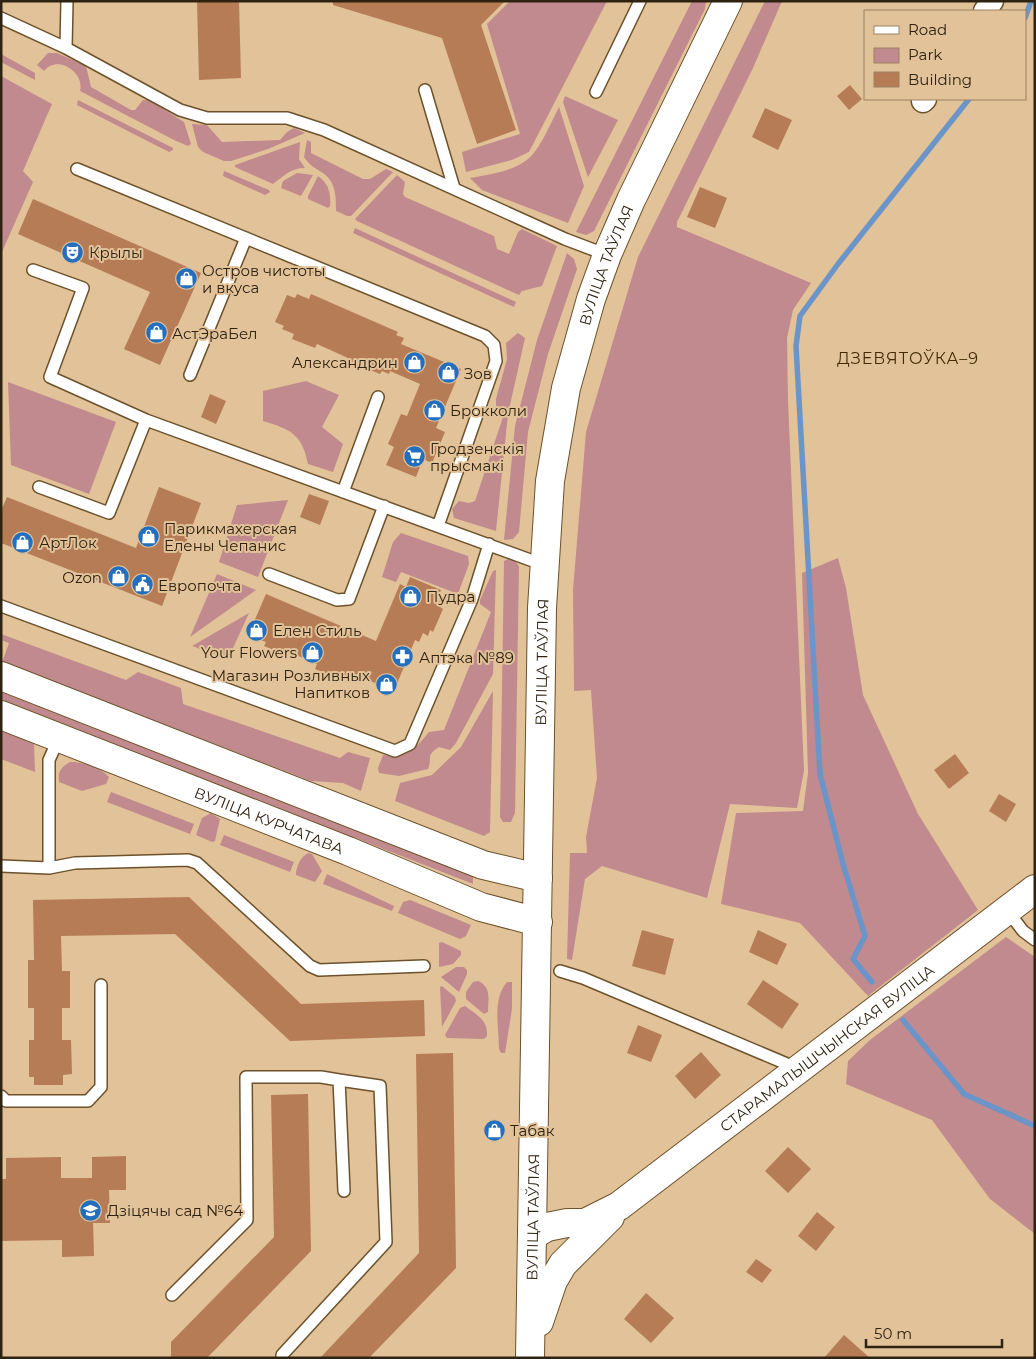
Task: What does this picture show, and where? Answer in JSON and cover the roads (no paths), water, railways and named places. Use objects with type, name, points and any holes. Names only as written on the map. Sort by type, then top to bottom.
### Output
[{"type":"main road","name":"ВУЛІЦА ТАЎЛАЯ","points":[[530,1354],[542,608],[550,481],[566,388],[591,299],[607,255],[631,200],[728,1]]},
{"type":"main road","points":[[1,676],[482,864],[538,878]]},
{"type":"main road","name":"ВУЛІЦА КУРЧАТАВА","points":[[1,715],[348,851],[482,907],[538,922]]},
{"type":"main road","name":"СТАРАМАЛЫШЧЫНСКАЯ ВУЛІЦА","points":[[532,1236],[547,1227],[574,1233],[585,1223],[619,1206],[1035,889]]},
{"type":"main road","points":[[530,1354],[553,1281],[563,1264],[574,1233],[549,1202],[534,1159]]},
{"type":"lane","points":[[66,1],[66,48]]},
{"type":"lane","points":[[596,92],[640,1]]},
{"type":"lane","points":[[1,18],[66,48],[180,110],[207,118],[287,118],[324,130],[565,239],[607,255]]},
{"type":"lane","points":[[425,90],[454,188]]},
{"type":"lane","points":[[77,169],[485,336],[494,345],[496,361],[438,526]]},
{"type":"lane","points":[[190,375],[246,238]]},
{"type":"lane","points":[[33,270],[83,288],[50,377],[146,420],[544,565]]},
{"type":"lane","points":[[343,492],[378,397]]},
{"type":"lane","points":[[40,487],[110,513],[146,420]]},
{"type":"lane","points":[[269,574],[337,600],[349,599],[384,506]]},
{"type":"lane","points":[[1,606],[395,751],[410,744],[472,599],[489,544]]},
{"type":"lane","points":[[49,868],[48,760],[59,738]]},
{"type":"lane","points":[[1,866],[49,868],[75,863],[188,860],[197,863],[310,966],[319,970],[424,966]]},
{"type":"lane","points":[[1007,910],[1023,931],[1035,940]]},
{"type":"lane","points":[[560,971],[583,978],[787,1064],[796,1071]]},
{"type":"lane","points":[[1,1096],[6,1101],[88,1101],[101,1087],[101,985]]},
{"type":"lane","points":[[172,1295],[247,1220],[246,1077],[322,1076],[380,1086],[386,1242],[281,1357]]},
{"type":"lane","points":[[339,1080],[344,1191]]},
{"type":"waterway","points":[[1026,15],[1031,1]]},
{"type":"waterway","points":[[872,982],[853,959],[865,936],[843,864],[820,774],[796,346],[800,316],[838,264],[968,100]]},
{"type":"waterway","points":[[903,1020],[964,1094],[1035,1126]]},
{"type":"place","name":"Крылы","points":[[73,252]]},
{"type":"place","name":"Остров чистоты и вкуса","points":[[186,279]]},
{"type":"place","name":"АстЭраБел","points":[[156,333]]},
{"type":"place","name":"Александрин","points":[[414,362]]},
{"type":"place","name":"Зов","points":[[448,373]]},
{"type":"place","name":"Брокколи","points":[[434,410]]},
{"type":"place","name":"Гродзенскія прысмакі","points":[[414,457]]},
{"type":"place","name":"Парикмахерская Елены Чепанис","points":[[148,537]]},
{"type":"place","name":"АртЛок","points":[[23,542]]},
{"type":"place","name":"Ozon","points":[[118,577]]},
{"type":"place","name":"Европочта","points":[[142,585]]},
{"type":"place","name":"Пудра","points":[[410,596]]},
{"type":"place","name":"Елен Стиль","points":[[257,630]]},
{"type":"place","name":"Your Flowers","points":[[313,652]]},
{"type":"place","name":"Аптэка №89","points":[[403,657]]},
{"type":"place","name":"Магазин Розливных Напитков","points":[[386,684]]},
{"type":"place","name":"Табак","points":[[494,1130]]},
{"type":"place","name":"Дзіцячы сад №64","points":[[91,1210]]},
{"type":"district","name":"ДЗЕВЯТОЎКА–9","points":[[908,358]]}]
